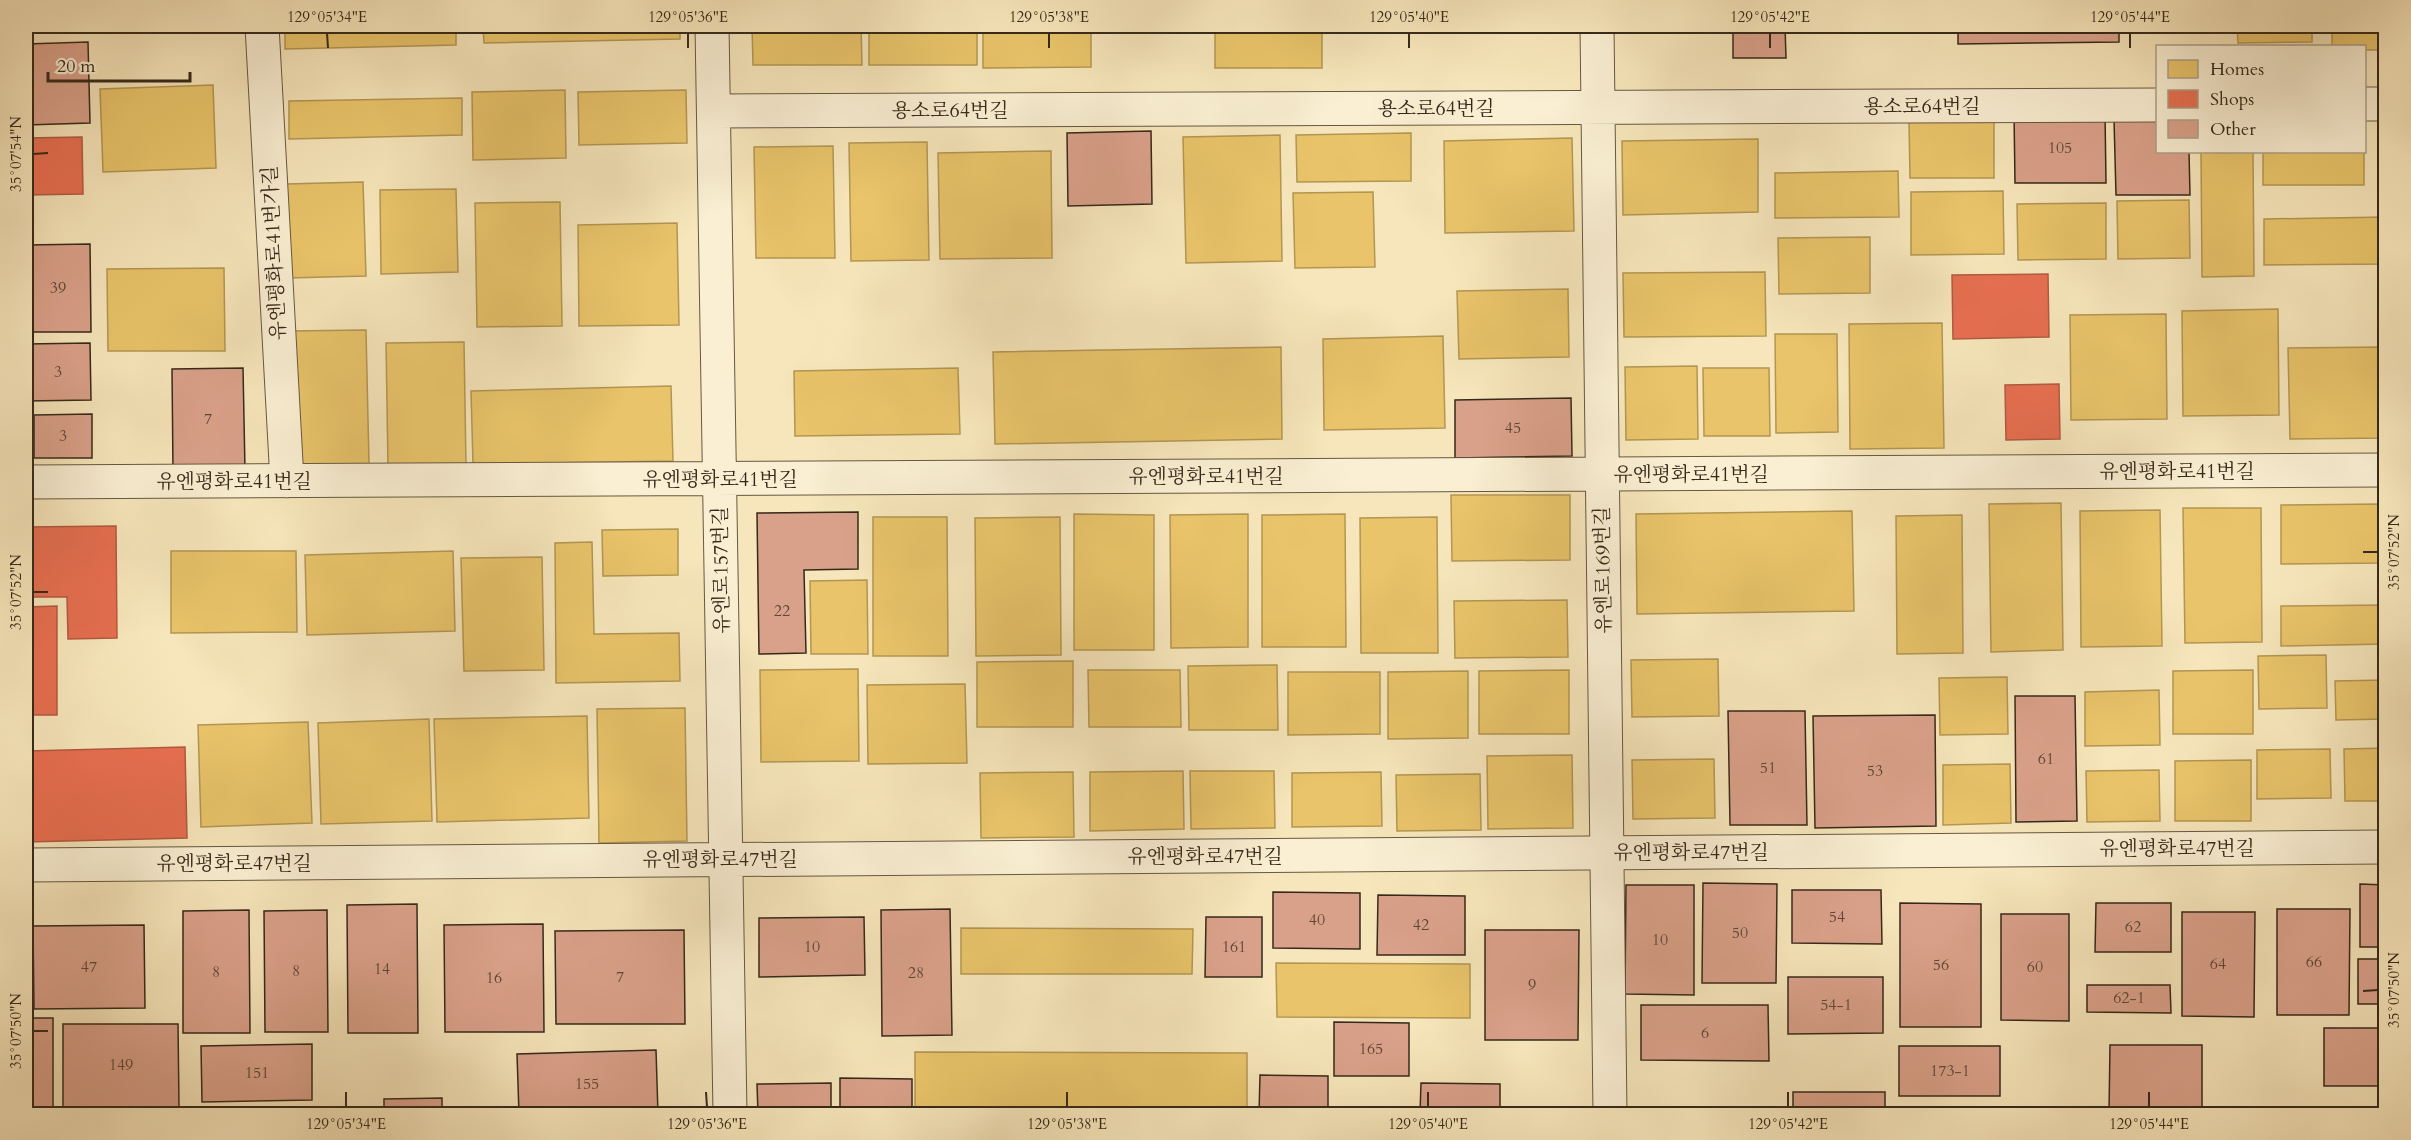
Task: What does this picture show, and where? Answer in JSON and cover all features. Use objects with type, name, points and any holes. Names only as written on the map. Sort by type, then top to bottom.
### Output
[{"type":"street","name":"유엔평화로41번가길","points":[[262,26],[287,481]]},
{"type":"street","name":"유엔로157번길","points":[[712,26],[730,1114]]},
{"type":"street","name":"유엔로169번길","points":[[1597,26],[1610,1114]]},
{"type":"street","points":[[2366,104],[2385,104]]},
{"type":"street","name":"용소로64번길","points":[[714,111],[2156,105]]},
{"type":"street","name":"유엔평화로41번길","points":[[26,482],[2385,470]]},
{"type":"street","name":"유엔평화로47번길","points":[[26,865],[2385,847]]},
{"type":"building: Homes","points":[[285,26],[456,26],[456,45],[285,49]]},
{"type":"building: Homes","points":[[483,26],[680,26],[680,39],[484,43]]},
{"type":"building: Homes","points":[[752,26],[861,26],[862,65],[753,65]]},
{"type":"building: Homes","points":[[869,26],[977,26],[977,65],[869,65]]},
{"type":"building: Homes","points":[[983,26],[1091,26],[1091,67],[983,68]]},
{"type":"building: Homes","points":[[1215,26],[1322,26],[1322,68],[1215,68]]},
{"type":"building: Homes","points":[[1454,26],[1553,26],[1553,30],[1454,30]]},
{"type":"building: Homes","points":[[2237,26],[2312,26],[2312,42],[2238,43]]},
{"type":"building: Homes","points":[[2332,26],[2386,26],[2386,50],[2366,50],[2366,45],[2332,45]]},
{"type":"building: Homes","points":[[213,85],[216,168],[103,172],[100,89]]},
{"type":"building: Homes","points":[[565,90],[566,158],[473,160],[472,92]]},
{"type":"building: Homes","points":[[686,90],[687,143],[579,145],[578,92]]},
{"type":"building: Homes","points":[[462,98],[462,135],[289,139],[289,101]]},
{"type":"building: Homes","points":[[1909,121],[1994,121],[1994,178],[1910,178]]},
{"type":"building: Homes","points":[[1411,133],[1411,181],[1297,182],[1296,135]]},
{"type":"building: Homes","points":[[1280,135],[1282,261],[1186,263],[1183,137]]},
{"type":"building: Homes","points":[[1572,138],[1574,231],[1445,233],[1444,141]]},
{"type":"building: Homes","points":[[1758,139],[1758,212],[1623,215],[1622,141]]},
{"type":"building: Homes","points":[[927,142],[929,260],[851,261],[849,143]]},
{"type":"building: Homes","points":[[833,146],[835,258],[756,258],[754,147]]},
{"type":"building: Homes","points":[[1051,151],[1052,258],[940,259],[938,153]]},
{"type":"building: Homes","points":[[2201,153],[2253,153],[2254,276],[2202,277]]},
{"type":"building: Homes","points":[[2263,153],[2364,153],[2364,185],[2263,185]]},
{"type":"building: Homes","points":[[1898,171],[1899,217],[1775,218],[1775,173]]},
{"type":"building: Homes","points":[[363,182],[366,276],[289,278],[287,184]]},
{"type":"building: Homes","points":[[456,189],[458,272],[381,274],[380,190]]},
{"type":"building: Homes","points":[[2003,191],[2004,254],[1911,255],[1911,192]]},
{"type":"building: Homes","points":[[1373,192],[1375,267],[1295,268],[1293,193]]},
{"type":"building: Homes","points":[[2189,200],[2190,258],[2118,259],[2117,201]]},
{"type":"building: Homes","points":[[560,202],[562,326],[477,327],[475,203]]},
{"type":"building: Homes","points":[[2106,203],[2106,259],[2018,260],[2017,204]]},
{"type":"building: Homes","points":[[2386,217],[2386,264],[2264,265],[2264,219]]},
{"type":"building: Homes","points":[[677,223],[679,325],[579,326],[578,225]]},
{"type":"building: Homes","points":[[1870,237],[1870,293],[1779,294],[1778,238]]},
{"type":"building: Homes","points":[[224,268],[225,351],[108,351],[107,269]]},
{"type":"building: Homes","points":[[1765,272],[1766,336],[1624,337],[1623,273]]},
{"type":"building: Homes","points":[[1568,289],[1569,357],[1459,359],[1457,291]]},
{"type":"building: Homes","points":[[2278,309],[2279,415],[2183,416],[2182,311]]},
{"type":"building: Homes","points":[[2166,314],[2167,419],[2071,420],[2070,315]]},
{"type":"building: Homes","points":[[1942,323],[1944,448],[1850,449],[1849,324]]},
{"type":"building: Homes","points":[[366,330],[369,464],[293,466],[290,331]]},
{"type":"building: Homes","points":[[1775,334],[1837,334],[1838,432],[1776,433]]},
{"type":"building: Homes","points":[[1443,336],[1445,428],[1324,430],[1323,339]]},
{"type":"building: Homes","points":[[464,342],[466,465],[388,466],[386,343]]},
{"type":"building: Homes","points":[[1281,347],[1282,439],[995,444],[993,352]]},
{"type":"building: Homes","points":[[2386,347],[2386,438],[2290,439],[2288,348]]},
{"type":"building: Homes","points":[[1697,366],[1698,439],[1626,440],[1625,367]]},
{"type":"building: Homes","points":[[958,368],[960,434],[795,436],[794,371]]},
{"type":"building: Homes","points":[[1703,368],[1769,368],[1770,436],[1704,436]]},
{"type":"building: Homes","points":[[671,386],[673,461],[473,464],[471,391]]},
{"type":"building: Homes","points":[[1451,495],[1570,495],[1570,560],[1452,561]]},
{"type":"building: Homes","points":[[2061,503],[2063,650],[1991,652],[1989,504]]},
{"type":"building: Homes","points":[[2379,504],[2380,563],[2281,564],[2281,505]]},
{"type":"building: Homes","points":[[2183,508],[2261,508],[2262,642],[2185,643]]},
{"type":"building: Homes","points":[[2160,510],[2162,646],[2081,647],[2080,511]]},
{"type":"building: Homes","points":[[1852,511],[1854,611],[1637,614],[1636,514]]},
{"type":"building: Homes","points":[[1074,514],[1154,515],[1154,650],[1074,650]]},
{"type":"building: Homes","points":[[1248,514],[1248,647],[1171,648],[1170,515]]},
{"type":"building: Homes","points":[[1345,514],[1346,647],[1262,647],[1262,515]]},
{"type":"building: Homes","points":[[1962,515],[1963,653],[1897,654],[1896,516]]},
{"type":"building: Homes","points":[[873,517],[947,517],[948,656],[873,656]]},
{"type":"building: Homes","points":[[1060,517],[1061,655],[976,656],[975,518]]},
{"type":"building: Homes","points":[[1437,517],[1438,653],[1361,653],[1360,518]]},
{"type":"building: Homes","points":[[678,529],[678,575],[603,576],[602,530]]},
{"type":"building: Homes","points":[[592,542],[594,634],[679,633],[680,681],[556,683],[555,543]]},
{"type":"building: Homes","points":[[171,551],[296,551],[297,632],[171,633]]},
{"type":"building: Homes","points":[[453,551],[455,631],[307,635],[305,555]]},
{"type":"building: Homes","points":[[542,557],[544,670],[464,671],[461,558]]},
{"type":"building: Homes","points":[[867,580],[868,654],[811,654],[810,581]]},
{"type":"building: Homes","points":[[1567,600],[1568,657],[1455,658],[1454,601]]},
{"type":"building: Homes","points":[[2386,605],[2386,644],[2281,646],[2281,606]]},
{"type":"building: Homes","points":[[2326,655],[2327,708],[2259,709],[2258,656]]},
{"type":"building: Homes","points":[[1718,659],[1719,716],[1632,717],[1631,660]]},
{"type":"building: Homes","points":[[1073,661],[1073,727],[977,727],[977,662]]},
{"type":"building: Homes","points":[[1277,665],[1278,730],[1189,730],[1188,666]]},
{"type":"building: Homes","points":[[858,669],[859,761],[761,762],[760,670]]},
{"type":"building: Homes","points":[[1088,670],[1180,670],[1181,727],[1089,727]]},
{"type":"building: Homes","points":[[1569,670],[1569,734],[1479,734],[1479,671]]},
{"type":"building: Homes","points":[[2253,670],[2253,734],[2173,734],[2173,671]]},
{"type":"building: Homes","points":[[1468,671],[1468,738],[1388,739],[1388,672]]},
{"type":"building: Homes","points":[[1288,672],[1380,672],[1380,734],[1288,735]]},
{"type":"building: Homes","points":[[2007,677],[2008,734],[1940,735],[1939,678]]},
{"type":"building: Homes","points":[[2386,680],[2386,719],[2336,720],[2335,681]]},
{"type":"building: Homes","points":[[965,684],[967,763],[868,764],[867,685]]},
{"type":"building: Homes","points":[[2159,690],[2160,745],[2085,746],[2085,692]]},
{"type":"building: Homes","points":[[685,708],[687,841],[599,843],[597,709]]},
{"type":"building: Homes","points":[[587,716],[589,818],[437,822],[434,719]]},
{"type":"building: Homes","points":[[429,719],[432,821],[321,824],[318,723]]},
{"type":"building: Homes","points":[[308,722],[312,823],[201,827],[198,725]]},
{"type":"building: Homes","points":[[2386,748],[2386,801],[2345,801],[2344,749]]},
{"type":"building: Homes","points":[[2330,749],[2331,798],[2257,799],[2257,750]]},
{"type":"building: Homes","points":[[1572,755],[1573,828],[1488,829],[1487,756]]},
{"type":"building: Homes","points":[[1714,759],[1715,818],[1633,819],[1632,760]]},
{"type":"building: Homes","points":[[2251,760],[2251,821],[2175,821],[2175,761]]},
{"type":"building: Homes","points":[[2010,764],[2011,823],[1943,825],[1943,765]]},
{"type":"building: Homes","points":[[2159,770],[2160,821],[2087,822],[2086,771]]},
{"type":"building: Homes","points":[[1183,771],[1184,829],[1090,831],[1090,772]]},
{"type":"building: Homes","points":[[1190,771],[1274,771],[1275,828],[1191,829]]},
{"type":"building: Homes","points":[[1073,772],[1074,837],[981,838],[980,773]]},
{"type":"building: Homes","points":[[1381,772],[1382,826],[1292,827],[1292,773]]},
{"type":"building: Homes","points":[[1480,774],[1481,830],[1397,831],[1396,775]]},
{"type":"building: Homes","points":[[961,928],[1193,929],[1192,974],[961,974]]},
{"type":"building: Homes","points":[[1276,963],[1470,964],[1470,1018],[1277,1017]]},
{"type":"building: Homes","points":[[915,1052],[1247,1053],[1247,1114],[915,1114]]},
{"type":"building: Shops","points":[[82,137],[83,194],[26,195],[26,138]]},
{"type":"building: Shops","points":[[2048,274],[2049,337],[1953,339],[1952,275]]},
{"type":"building: Shops","points":[[2059,384],[2060,439],[2006,440],[2005,385]]},
{"type":"building: Shops","points":[[116,526],[117,638],[68,639],[67,597],[26,597],[26,527]]},
{"type":"building: Shops","points":[[57,606],[57,715],[26,715],[26,607]]},
{"type":"building: Shops","points":[[185,747],[187,838],[26,842],[26,751]]},
{"type":"building: Other","points":[[1733,26],[1785,26],[1786,58],[1733,58]]},
{"type":"building: Other","points":[[1958,26],[2119,26],[2119,42],[1958,44]]},
{"type":"building: Other","points":[[88,42],[90,123],[26,125],[26,44]]},
{"type":"building: Other","points":[[2014,112],[2105,112],[2106,183],[2015,183]]},
{"type":"building: Other","points":[[2156,118],[2156,153],[2189,153],[2190,195],[2116,195],[2114,119]]},
{"type":"building: Other","points":[[1151,131],[1152,204],[1068,206],[1067,133]]},
{"type":"building: Other","points":[[90,244],[91,332],[26,332],[26,245]]},
{"type":"building: Other","points":[[90,343],[91,400],[26,401],[26,344]]},
{"type":"building: Other","points":[[243,368],[245,470],[173,471],[172,369]]},
{"type":"building: Other","points":[[1571,398],[1572,456],[1455,458],[1455,400]]},
{"type":"building: Other","points":[[92,414],[92,458],[34,458],[34,415]]},
{"type":"building: Other","points":[[858,512],[858,569],[804,570],[806,653],[759,654],[757,513]]},
{"type":"building: Other","points":[[2015,696],[2075,696],[2077,821],[2016,822]]},
{"type":"building: Other","points":[[1728,711],[1805,711],[1807,825],[1730,825]]},
{"type":"building: Other","points":[[1935,715],[1936,826],[1815,828],[1813,716]]},
{"type":"building: Other","points":[[1703,883],[1777,884],[1776,983],[1702,983]]},
{"type":"building: Other","points":[[2360,884],[2386,885],[2386,947],[2360,947]]},
{"type":"building: Other","points":[[1626,885],[1694,885],[1694,995],[1625,994]]},
{"type":"building: Other","points":[[1792,890],[1881,890],[1882,944],[1792,943]]},
{"type":"building: Other","points":[[1273,892],[1360,893],[1360,949],[1273,948]]},
{"type":"building: Other","points":[[1378,895],[1465,896],[1465,955],[1377,955]]},
{"type":"building: Other","points":[[1900,903],[1981,904],[1981,1027],[1900,1027]]},
{"type":"building: Other","points":[[2096,903],[2171,903],[2171,952],[2095,952]]},
{"type":"building: Other","points":[[417,904],[418,1033],[348,1033],[347,905]]},
{"type":"building: Other","points":[[950,909],[952,1035],[882,1036],[881,910]]},
{"type":"building: Other","points":[[2277,909],[2350,909],[2349,1015],[2277,1015]]},
{"type":"building: Other","points":[[249,910],[250,1033],[183,1033],[183,911]]},
{"type":"building: Other","points":[[327,910],[328,1032],[265,1032],[264,911]]},
{"type":"building: Other","points":[[2182,912],[2255,912],[2254,1017],[2182,1016]]},
{"type":"building: Other","points":[[2001,914],[2069,914],[2069,1021],[2001,1020]]},
{"type":"building: Other","points":[[864,917],[865,975],[759,977],[759,918]]},
{"type":"building: Other","points":[[1206,917],[1262,917],[1262,977],[1205,977]]},
{"type":"building: Other","points":[[543,924],[544,1032],[445,1032],[444,925]]},
{"type":"building: Other","points":[[144,925],[145,1008],[34,1009],[33,926]]},
{"type":"building: Other","points":[[684,930],[685,1024],[556,1024],[555,931]]},
{"type":"building: Other","points":[[1485,930],[1579,930],[1578,1040],[1485,1040]]},
{"type":"building: Other","points":[[2358,959],[2386,959],[2386,1004],[2358,1004]]},
{"type":"building: Other","points":[[1788,977],[1883,977],[1883,1033],[1788,1034]]},
{"type":"building: Other","points":[[2087,985],[2170,985],[2171,1013],[2087,1012]]},
{"type":"building: Other","points":[[1641,1005],[1768,1005],[1769,1061],[1641,1060]]},
{"type":"building: Other","points":[[26,1018],[53,1018],[53,1114],[26,1114]]},
{"type":"building: Other","points":[[1334,1022],[1409,1023],[1409,1076],[1334,1076]]},
{"type":"building: Other","points":[[63,1024],[178,1024],[179,1107],[63,1108]]},
{"type":"building: Other","points":[[2324,1028],[2386,1028],[2386,1086],[2324,1086]]},
{"type":"building: Other","points":[[312,1044],[312,1100],[202,1102],[201,1046]]},
{"type":"building: Other","points":[[2110,1045],[2202,1045],[2202,1114],[2109,1114]]},
{"type":"building: Other","points":[[1899,1046],[2000,1046],[2000,1096],[1899,1096]]},
{"type":"building: Other","points":[[656,1050],[658,1114],[519,1114],[517,1054]]},
{"type":"building: Other","points":[[1260,1075],[1328,1076],[1328,1114],[1259,1114]]},
{"type":"building: Other","points":[[840,1078],[912,1079],[912,1114],[840,1114]]},
{"type":"building: Other","points":[[831,1083],[831,1114],[758,1114],[757,1084]]},
{"type":"building: Other","points":[[1421,1083],[1500,1084],[1500,1114],[1420,1114]]},
{"type":"building: Other","points":[[1793,1092],[1885,1092],[1885,1114],[1793,1114]]},
{"type":"building: Other","points":[[442,1098],[442,1114],[384,1114],[384,1099]]},
{"type":"building: Other","points":[[310,1112],[310,1114],[245,1114],[245,1113]]}]
